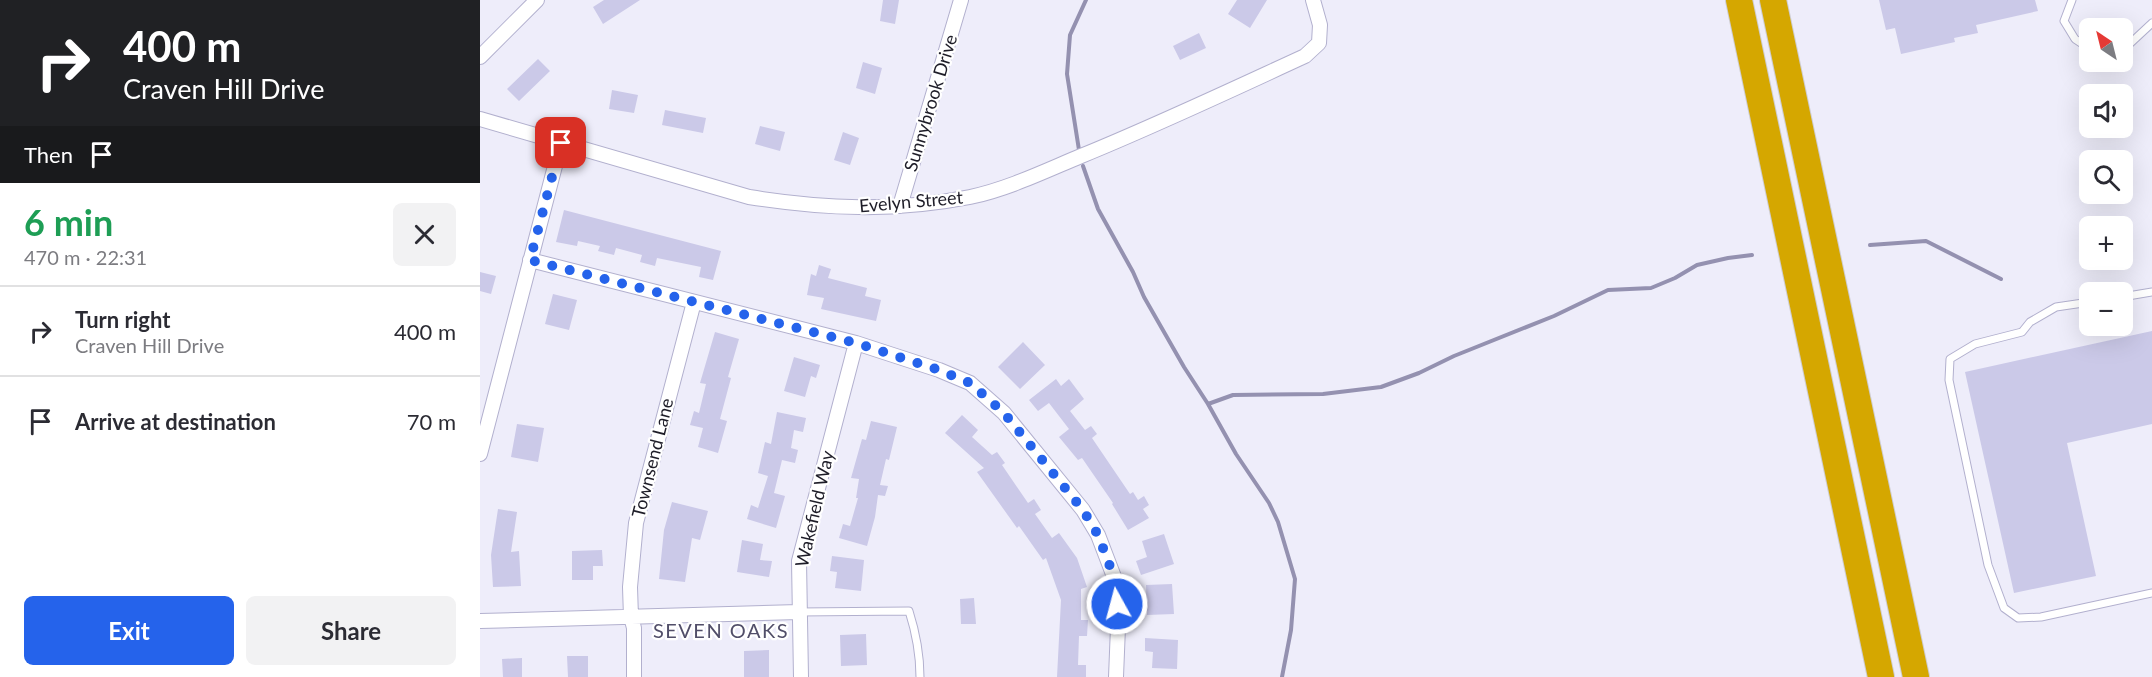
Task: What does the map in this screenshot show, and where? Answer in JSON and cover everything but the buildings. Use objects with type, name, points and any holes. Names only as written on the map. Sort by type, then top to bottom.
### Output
[{"type":"highway","points":[[1738,0],[1881,677]]},
{"type":"highway","points":[[1773,0],[1916,677]]},
{"type":"street","points":[[480,57],[537,0]]},
{"type":"street","name":"Sunnybrook Drive","points":[[900,206],[961,0]]},
{"type":"street","name":"Evelyn Street","points":[[480,119],[749,197],[806,205],[871,209],[972,196],[1025,180],[1145,130],[1305,56],[1319,43],[1320,25],[1314,0]]},
{"type":"street","points":[[480,454],[561,143]]},
{"type":"street","points":[[530,260],[856,343],[939,370],[970,383],[1004,413],[1083,510],[1098,535],[1116,582],[1118,627],[1116,677]]},
{"type":"street","name":"Townsend Lane","points":[[634,677],[634,628],[631,617],[630,587],[636,523],[694,302]]},
{"type":"street","name":"Wakefield Way","points":[[801,677],[799,561],[856,343]]},
{"type":"street","points":[[480,621],[799,612]]},
{"type":"lane","points":[[2072,0],[2064,21],[2074,39],[2079,42]]},
{"type":"lane","points":[[2133,41],[2152,23]]},
{"type":"lane","points":[[2133,295],[2152,292]]},
{"type":"lane","points":[[2079,304],[2056,307],[2030,322],[2022,332],[1975,344],[1950,359],[1949,380],[1988,565],[2004,608],[2018,618],[2041,617],[2152,593]]},
{"type":"lane","points":[[799,612],[909,611],[920,660],[920,677]]},
{"type":"waterway","points":[[1079,150],[1067,74],[1070,35],[1086,0]]},
{"type":"waterway","points":[[1083,166],[1098,209],[1133,272],[1144,297],[1236,454],[1269,503],[1278,522],[1295,579],[1291,630],[1282,677]]},
{"type":"waterway","points":[[1870,245],[1926,241],[2001,279]]},
{"type":"waterway","points":[[1208,404],[1233,395],[1323,394],[1381,387],[1554,316],[1608,290],[1651,288],[1697,265],[1752,255]]},
{"type":"district","name":"SEVEN OAKS","points":[[721,631]]},
{"type":"route","points":[[561,143],[530,260],[856,343],[939,370],[970,383],[1004,413],[1083,510],[1098,535],[1116,582],[1117,604]]}]
